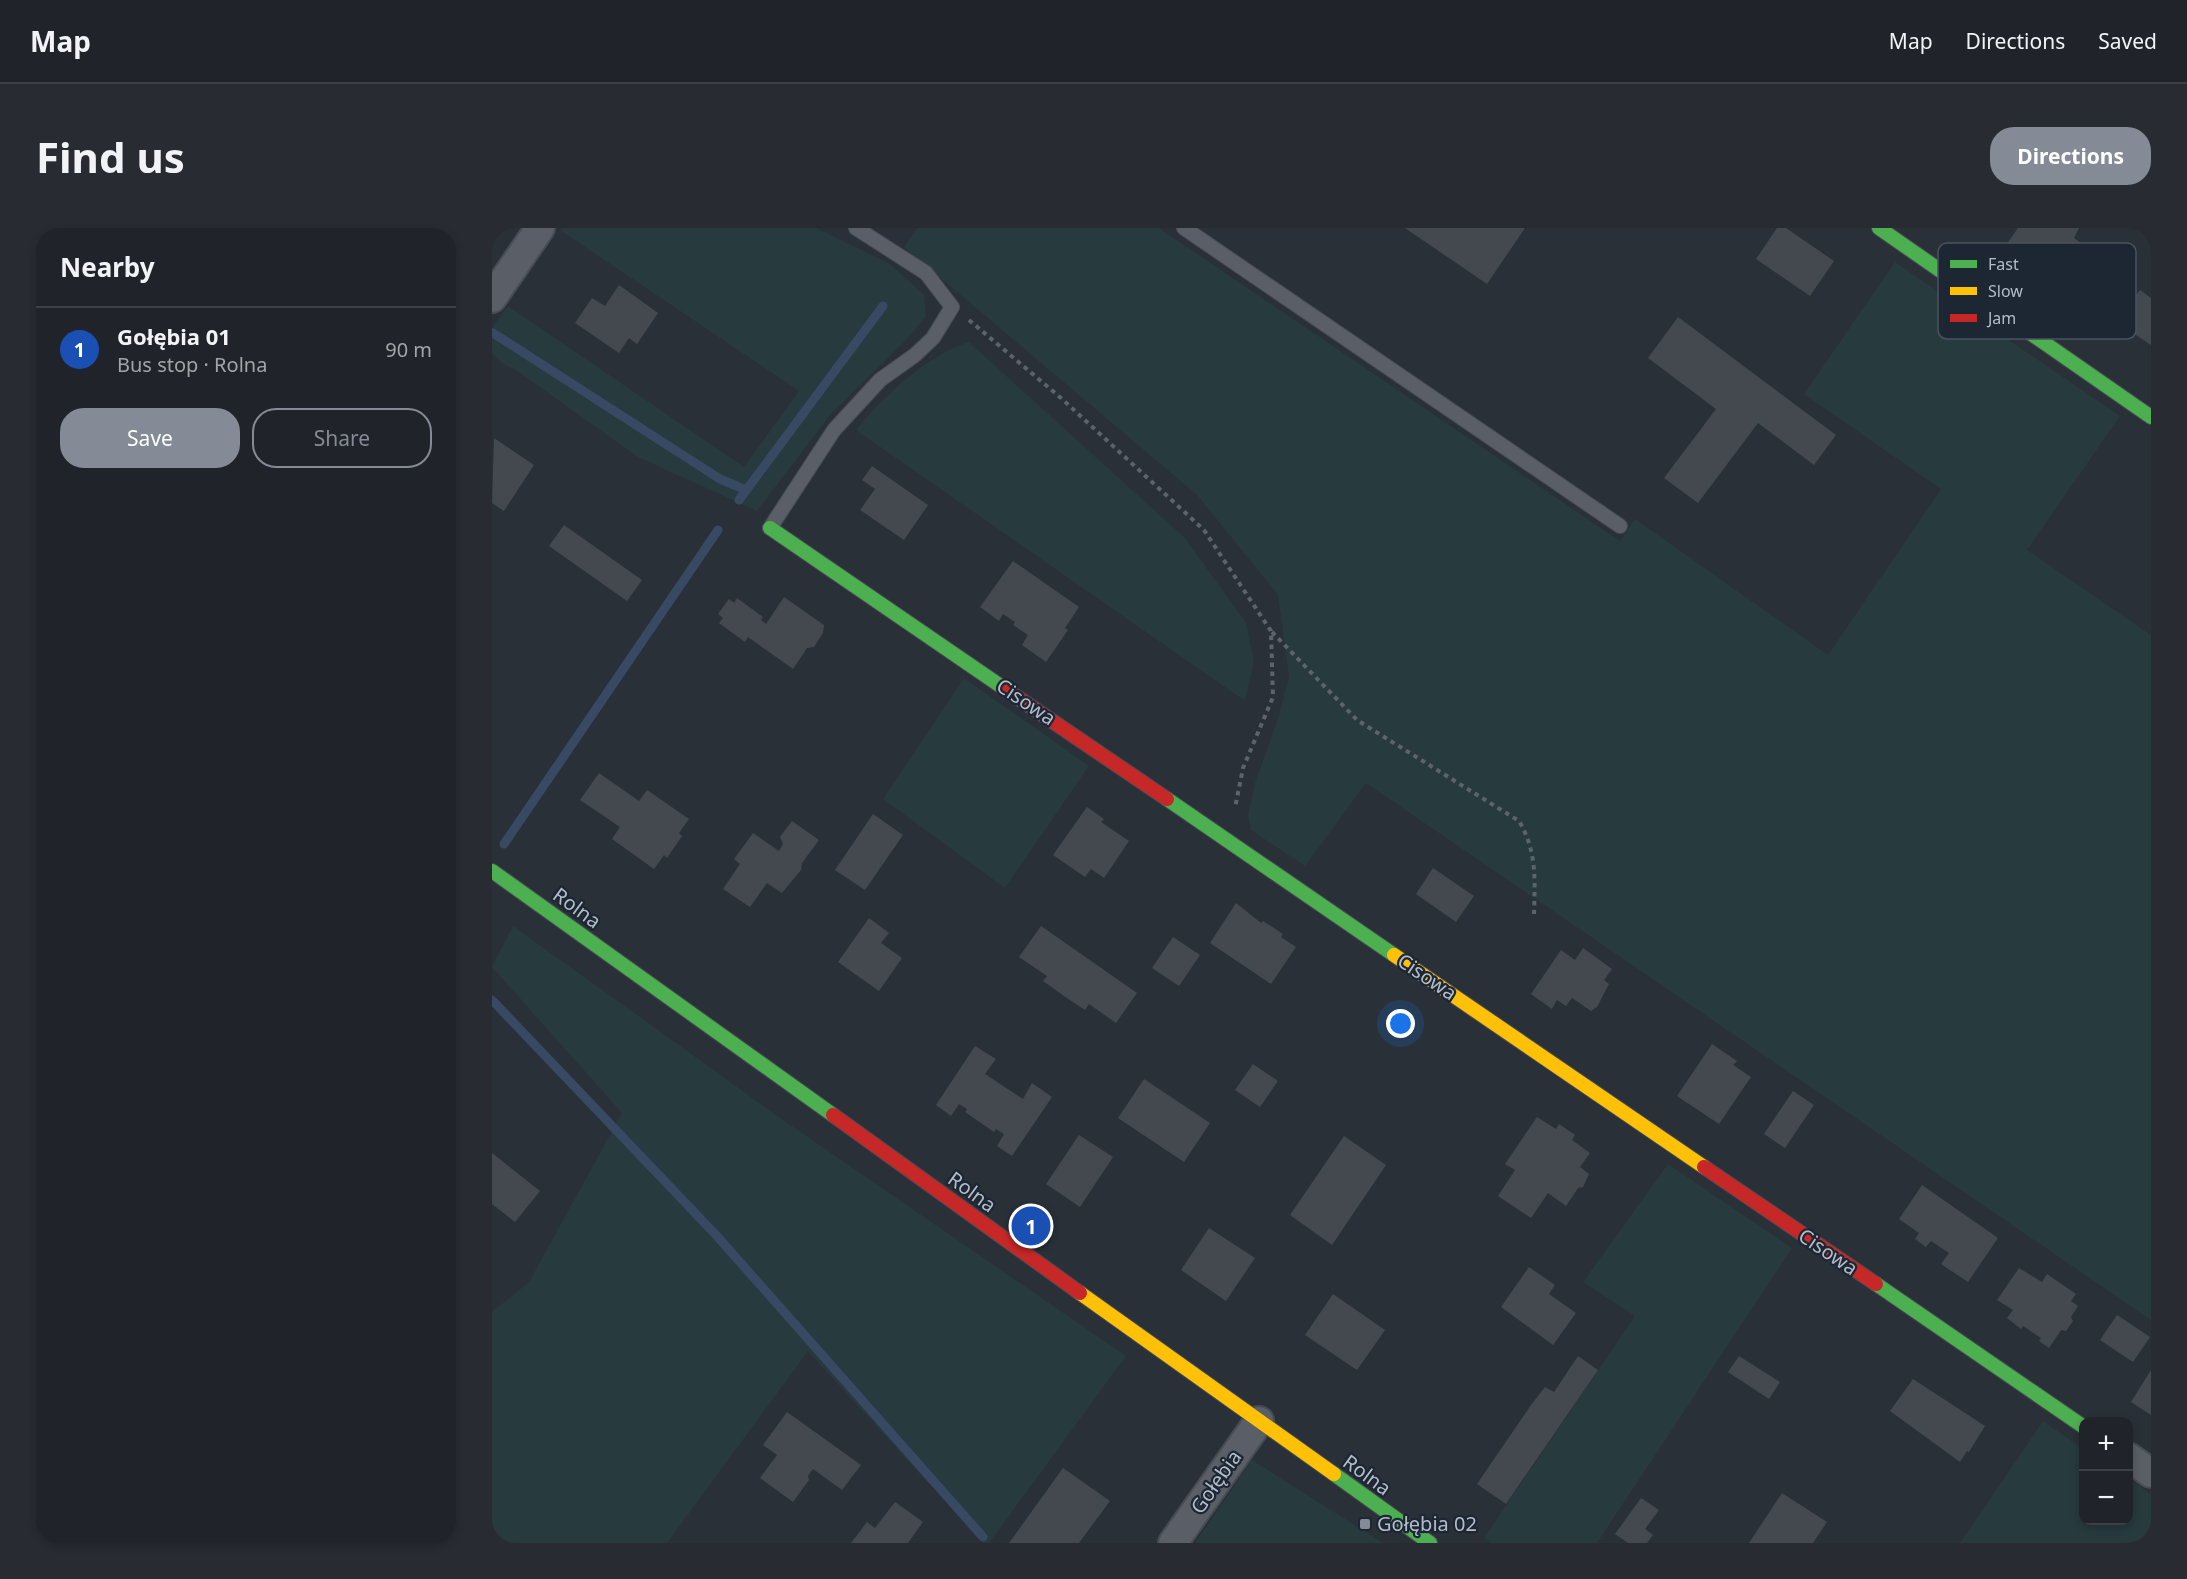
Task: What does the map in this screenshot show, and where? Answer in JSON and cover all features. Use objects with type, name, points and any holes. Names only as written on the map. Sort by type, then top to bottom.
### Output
[{"type":"street","points":[[492,298],[540,228]]},
{"type":"street","points":[[1880,228],[1938,268]]},
{"type":"street","points":[[2039,339],[2151,417]]},
{"type":"street","name":"Cisowa","points":[[770,528],[2079,1424]]},
{"type":"street","name":"Rolna","points":[[492,871],[1430,1543]]},
{"type":"street","name":"Gołębia","points":[[1173,1543],[1259,1421]]},
{"type":"street","points":[[2133,1460],[2151,1473]]},
{"type":"lane","points":[[770,528],[834,430],[880,380],[915,355],[933,338],[952,306],[926,273],[856,228]]},
{"type":"lane","points":[[1184,228],[1620,526]]},
{"type":"path","points":[[952,306],[1061,398],[1204,530],[1271,631],[1357,720],[1519,821],[1530,839],[1535,867],[1534,914]]},
{"type":"path","points":[[1233,844],[1235,802],[1243,768],[1272,697],[1271,631]]},
{"type":"green space","points":[[562,228],[816,228],[890,264],[924,295],[926,316],[909,337],[830,415],[757,511],[638,457],[516,370],[503,364],[492,353],[492,328],[508,306],[744,467],[799,391],[560,230]]},
{"type":"green space","points":[[917,228],[1159,228],[1620,541],[1635,519],[1828,655],[1941,489],[1804,394],[1895,262],[1938,291],[1938,339],[2008,339],[2120,416],[2027,550],[2151,635],[2151,1320],[1366,783],[1305,866],[1251,830],[1248,815],[1255,783],[1278,719],[1289,676],[1278,595],[1197,495],[904,247]]},
{"type":"green space","points":[[969,342],[1185,538],[1246,623],[1254,661],[1245,701],[856,430],[907,378],[938,356]]},
{"type":"green space","points":[[964,678],[1089,766],[1005,888],[883,799]]},
{"type":"green space","points":[[513,926],[786,1122],[1126,1356],[989,1543],[983,1543],[808,1351],[667,1543],[492,1543],[492,1312],[529,1282],[622,1113],[492,967]]},
{"type":"green space","points":[[1668,1164],[1792,1248],[1597,1543],[1491,1543],[1484,1538],[1635,1316],[1583,1282]]},
{"type":"green space","points":[[2043,1421],[2079,1446],[2079,1525],[2133,1525],[2133,1482],[2151,1494],[2151,1534],[2145,1543],[1960,1543]]},
{"type":"green space","points":[[1252,1460],[1383,1543],[1195,1543]]},
{"type":"building","points":[[1405,228],[1525,228],[1487,284]]},
{"type":"building","points":[[1777,228],[1786,228],[1834,261],[1810,296],[1756,259]]},
{"type":"building","points":[[2018,228],[2079,228],[2074,238],[2081,243],[2007,243]]},
{"type":"building","points":[[619,285],[658,313],[637,344],[629,338],[619,353],[575,323],[592,298],[605,306]]},
{"type":"building","points":[[2140,290],[2151,298],[2151,345],[2136,335],[2136,295]]},
{"type":"building","points":[[1678,317],[1836,435],[1814,465],[1758,423],[1698,503],[1664,478],[1716,409],[1648,358]]},
{"type":"building","points":[[494,438],[534,465],[504,511],[492,503]]},
{"type":"building","points":[[872,466],[928,505],[904,540],[860,510],[875,489],[862,480]]},
{"type":"building","points":[[564,525],[642,580],[627,601],[549,546]]},
{"type":"building","points":[[1013,561],[1079,607],[1065,628],[1068,630],[1046,662],[1022,645],[1028,635],[1013,625],[1015,622],[1003,614],[999,621],[980,607]]},
{"type":"building","points":[[784,597],[824,625],[823,633],[814,647],[807,648],[793,669],[748,637],[745,642],[719,623],[723,618],[718,614],[729,599],[734,603],[737,598],[763,617],[761,620],[766,624]]},
{"type":"building","points":[[599,773],[639,801],[647,790],[689,819],[679,833],[682,836],[667,858],[664,855],[654,869],[612,839],[620,827],[580,800]]},
{"type":"building","points":[[1087,807],[1104,819],[1101,822],[1129,841],[1104,878],[1091,869],[1085,877],[1053,855]]},
{"type":"building","points":[[873,814],[903,835],[865,890],[835,870]]},
{"type":"building","points":[[792,821],[819,840],[802,863],[801,870],[782,893],[767,883],[750,907],[723,889],[740,864],[734,859],[753,833],[779,851],[783,844],[780,837]]},
{"type":"building","points":[[1433,868],[1474,896],[1456,922],[1416,894]]},
{"type":"building","points":[[1236,903],[1261,923],[1263,921],[1283,934],[1281,937],[1296,947],[1271,984],[1210,943]]},
{"type":"building","points":[[869,918],[889,933],[881,943],[902,958],[879,991],[838,962]]},
{"type":"building","points":[[1041,926],[1137,993],[1116,1023],[1089,1004],[1085,1010],[1064,996],[1043,981],[1047,976],[1019,957]]},
{"type":"building","points":[[1173,937],[1200,955],[1179,986],[1152,968]]},
{"type":"building","points":[[1583,948],[1612,969],[1604,980],[1609,984],[1597,1007],[1591,1011],[1572,998],[1566,1006],[1557,1000],[1552,1009],[1531,994],[1561,950],[1575,960]]},
{"type":"building","points":[[1712,1044],[1737,1061],[1733,1065],[1751,1077],[1719,1124],[1677,1096]]},
{"type":"building","points":[[975,1046],[996,1059],[985,1074],[1023,1099],[1032,1083],[1052,1097],[1012,1156],[997,1146],[1004,1134],[996,1129],[994,1132],[965,1112],[967,1109],[959,1104],[951,1116],[936,1105]]},
{"type":"building","points":[[1253,1064],[1278,1081],[1260,1107],[1235,1090]]},
{"type":"building","points":[[1144,1079],[1210,1123],[1184,1162],[1118,1118]]},
{"type":"building","points":[[1793,1091],[1814,1105],[1785,1148],[1764,1134]]},
{"type":"building","points":[[1537,1117],[1556,1129],[1559,1124],[1575,1135],[1572,1140],[1590,1153],[1580,1167],[1589,1174],[1583,1187],[1578,1188],[1566,1206],[1548,1193],[1531,1218],[1498,1196],[1515,1170],[1505,1164]]},
{"type":"building","points":[[1079,1135],[1113,1157],[1080,1207],[1046,1184]]},
{"type":"building","points":[[1344,1136],[1386,1165],[1332,1245],[1290,1215]]},
{"type":"building","points":[[492,1153],[540,1191],[515,1222],[492,1204]]},
{"type":"building","points":[[1922,1185],[1998,1238],[1968,1282],[1941,1264],[1949,1253],[1931,1241],[1926,1247],[1915,1239],[1919,1233],[1899,1219]]},
{"type":"building","points":[[1209,1228],[1255,1258],[1226,1301],[1181,1270]]},
{"type":"building","points":[[1529,1267],[1555,1285],[1549,1294],[1576,1313],[1553,1345],[1501,1307]]},
{"type":"building","points":[[2019,1268],[2042,1282],[2047,1274],[2076,1294],[2071,1301],[2078,1306],[2071,1317],[2073,1321],[2066,1331],[2061,1330],[2049,1348],[2039,1341],[2041,1338],[2023,1326],[2021,1329],[2007,1318],[2013,1310],[1997,1300]]},
{"type":"building","points":[[1333,1294],[1385,1330],[1357,1370],[1305,1335]]},
{"type":"building","points":[[2117,1315],[2150,1337],[2133,1362],[2100,1340]]},
{"type":"building","points":[[1578,1356],[1598,1370],[1506,1504],[1477,1484],[1545,1387],[1554,1392]]},
{"type":"building","points":[[1739,1356],[1780,1382],[1769,1399],[1728,1372]]},
{"type":"building","points":[[2151,1370],[2151,1415],[2131,1402]]},
{"type":"building","points":[[1913,1379],[1985,1426],[1960,1462],[1890,1411]]},
{"type":"building","points":[[787,1412],[861,1465],[842,1490],[813,1469],[808,1476],[809,1480],[793,1502],[760,1478],[777,1455],[763,1445]]},
{"type":"building","points":[[1063,1468],[1110,1501],[1079,1543],[1009,1543]]},
{"type":"building","points":[[1782,1493],[1827,1522],[1813,1543],[1749,1543]]},
{"type":"building","points":[[1641,1498],[1659,1510],[1645,1529],[1653,1535],[1647,1543],[1628,1543],[1615,1534]]},
{"type":"building","points":[[895,1502],[923,1522],[908,1543],[851,1543],[867,1522],[875,1528]]},
{"type":"waterway","points":[[739,500],[883,306]]},
{"type":"waterway","points":[[493,333],[720,479],[746,490]]},
{"type":"waterway","points":[[504,844],[718,530]]},
{"type":"waterway","points":[[492,1000],[716,1235],[983,1537]]},
{"type":"traffic: fast","points":[[1879,228],[1938,269]]},
{"type":"traffic: fast","points":[[2039,339],[2151,417]]},
{"type":"traffic: fast","points":[[770,528],[1005,689]]},
{"type":"traffic: fast","points":[[1167,799],[1394,955]]},
{"type":"traffic: fast","points":[[492,871],[833,1115]]},
{"type":"traffic: fast","points":[[1876,1284],[2079,1424]]},
{"type":"traffic: fast","points":[[1334,1474],[1430,1543]]},
{"type":"traffic: slow","points":[[1394,955],[1704,1167]]},
{"type":"traffic: slow","points":[[1080,1293],[1334,1474]]},
{"type":"traffic: jam","points":[[1005,689],[1167,799]]},
{"type":"traffic: jam","points":[[833,1115],[1080,1293]]},
{"type":"traffic: jam","points":[[1704,1167],[1876,1284]]},
{"type":"place","name":"Gołębia 01","points":[[1031,1226]]},
{"type":"place","name":"Gołębia 02","points":[[1365,1524]]}]
